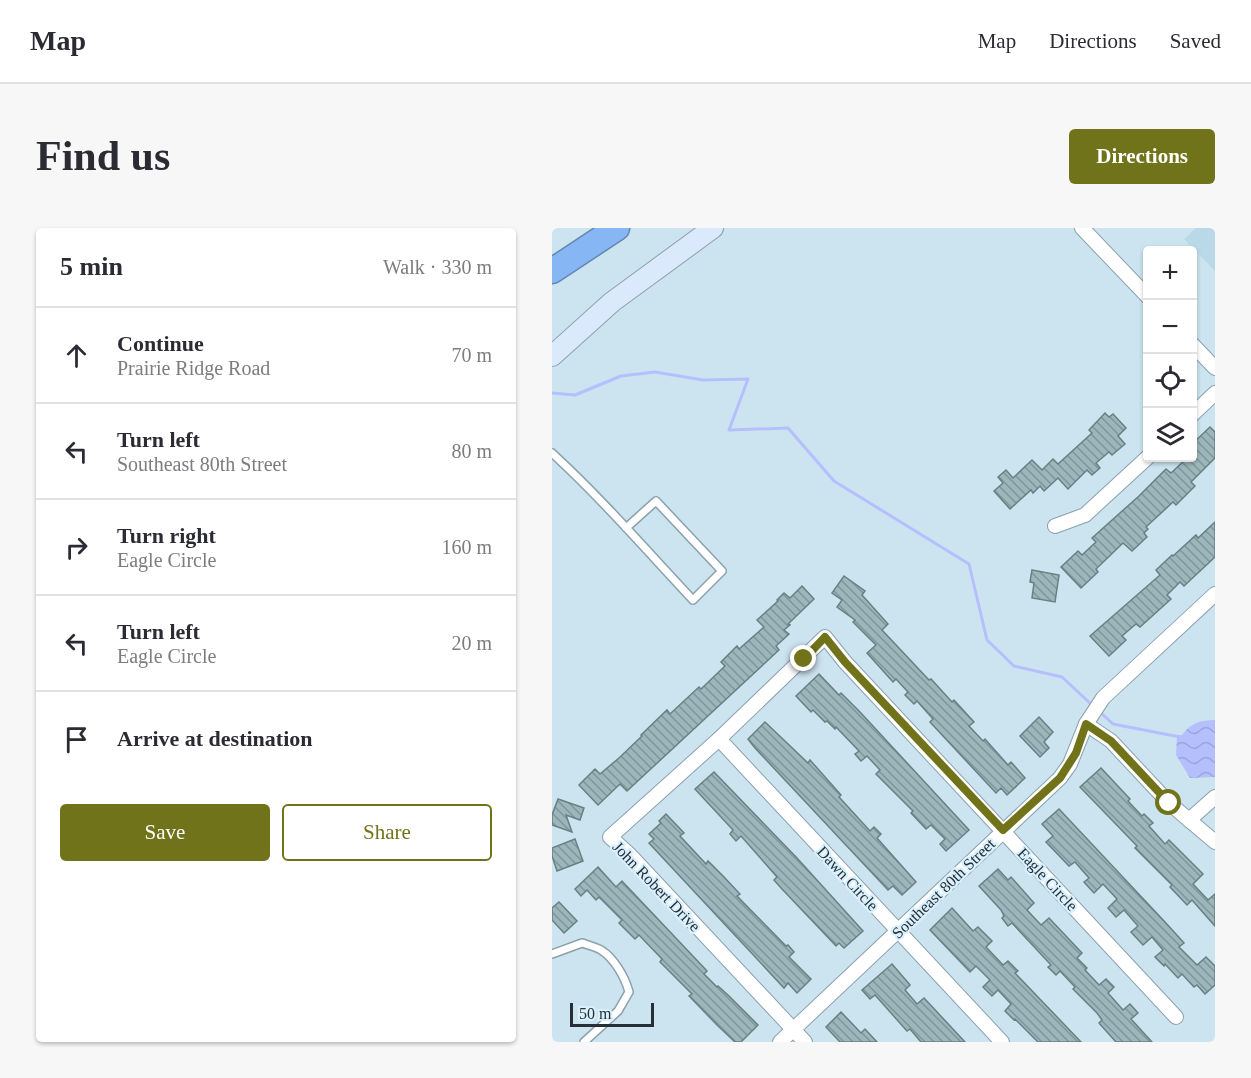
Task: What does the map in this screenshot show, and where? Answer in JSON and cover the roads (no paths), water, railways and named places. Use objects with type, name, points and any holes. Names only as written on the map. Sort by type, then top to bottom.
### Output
[{"type":"highway","points":[[552,271],[617,228]]},
{"type":"street","points":[[552,356],[612,302],[712,228]]},
{"type":"street","points":[[1082,228],[1143,292]]},
{"type":"street","points":[[1197,349],[1215,368]]},
{"type":"street","points":[[1197,410],[1215,393]]},
{"type":"street","points":[[1055,526],[1085,515],[1143,462]]},
{"type":"street","name":"Southeast 80th Street","points":[[780,1042],[1060,778],[1076,753],[1088,719],[1102,698],[1215,594]]},
{"type":"street","name":"Eagle Circle","points":[[718,739],[825,637],[845,662],[1176,1017]]},
{"type":"street","points":[[1088,719],[1169,803],[1215,842]]},
{"type":"street","name":"Dawn Circle","points":[[718,739],[1002,1042]]},
{"type":"street","name":"John Robert Drive","points":[[718,739],[610,837],[630,855],[805,1042]]},
{"type":"street","points":[[1188,820],[1215,797]]},
{"type":"lane","points":[[552,453],[580,479],[693,600],[722,571],[657,501],[626,528]]},
{"type":"lane","points":[[552,954],[582,943],[602,950],[615,964],[626,982],[629,992],[618,1011],[584,1042]]},
{"type":"water","points":[[1215,720],[1215,777],[1190,778],[1176,755],[1177,735],[1182,735],[1196,723]]},
{"type":"waterway","points":[[552,393],[575,395],[621,376],[655,372],[703,380],[748,379],[729,430],[788,428],[834,481],[969,564],[987,640],[1014,666],[1062,677],[1093,706]]},
{"type":"waterway","points":[[1100,712],[1113,724],[1180,737]]}]
